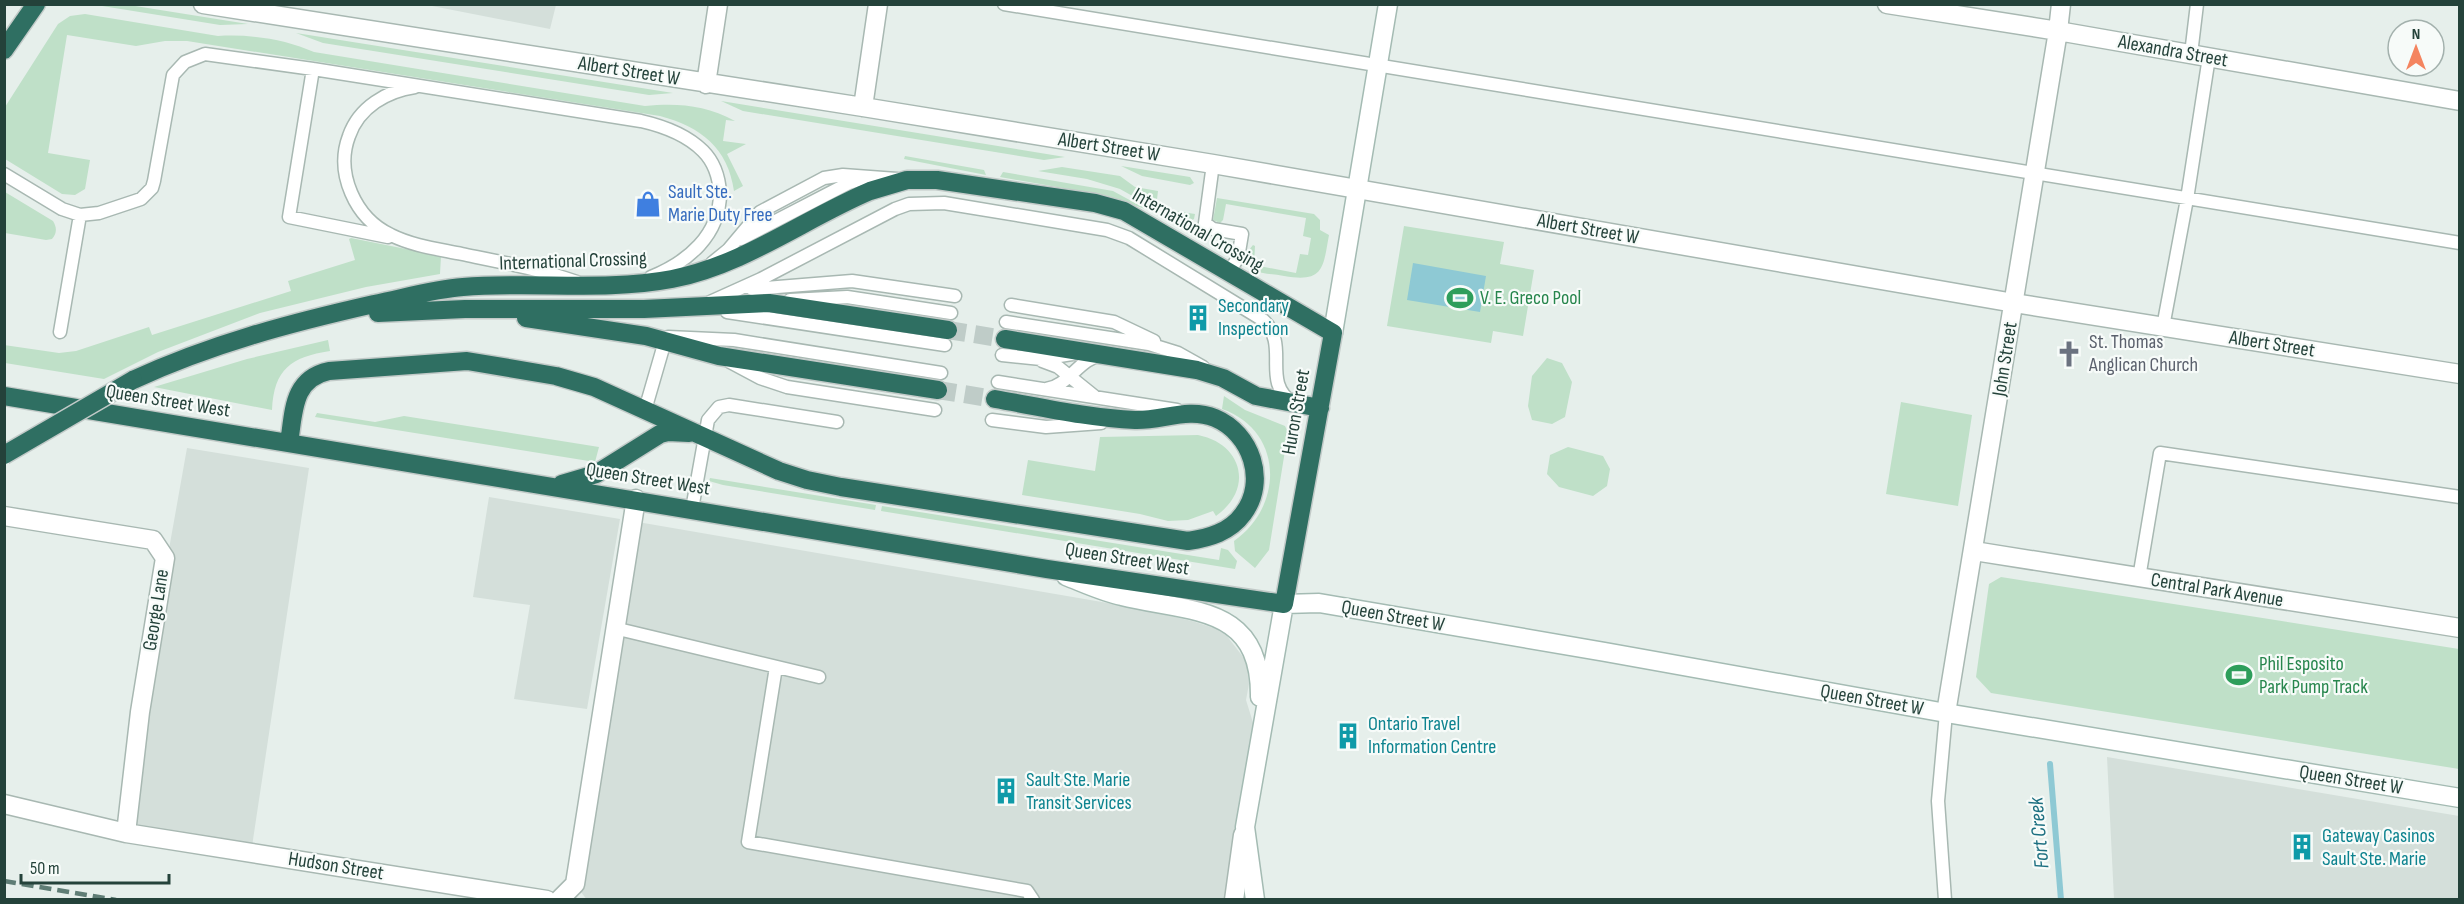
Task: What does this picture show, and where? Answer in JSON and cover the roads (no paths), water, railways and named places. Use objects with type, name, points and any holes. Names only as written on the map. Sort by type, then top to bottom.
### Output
[{"type":"highway","points":[[4,50],[36,4]]},
{"type":"highway","name":"International Crossing","points":[[326,315],[460,287],[615,286],[673,279],[699,272],[750,252],[850,199],[907,180],[953,181],[1110,207],[1138,218],[1332,333]]},
{"type":"highway","points":[[4,455],[133,380],[202,350],[275,327],[326,315],[465,309],[644,309],[701,305],[740,298],[948,330]]},
{"type":"highway","points":[[465,309],[646,336],[719,356],[939,382]]},
{"type":"highway","name":"Huron Street","points":[[1284,604],[1332,333]]},
{"type":"highway","points":[[1004,339],[1197,370],[1223,378],[1256,396],[1320,408]]},
{"type":"highway","points":[[289,443],[300,390],[305,382],[315,374],[450,362],[487,363],[576,381],[778,471],[841,487],[1188,541],[1211,537],[1234,523],[1250,502],[1253,488],[1251,457],[1240,434],[1228,425],[1200,414],[1136,420],[996,391]]},
{"type":"highway","name":"Queen Street West","points":[[4,396],[636,499],[1047,569],[1228,598],[1284,604]]},
{"type":"highway","points":[[542,484],[571,483],[596,474],[660,434],[677,432],[704,437]]},
{"type":"street","name":"Albert Street W","points":[[202,4],[1213,164],[2014,303]]},
{"type":"street","points":[[706,84],[718,4]]},
{"type":"street","points":[[862,107],[878,4]]},
{"type":"street","name":"Huron Street","points":[[1332,333],[1388,4]]},
{"type":"street","name":"Alexandra Street","points":[[1887,4],[2058,31],[2460,101]]},
{"type":"street","name":"John Street","points":[[1946,713],[2061,4]]},
{"type":"street","name":"Albert Street","points":[[2014,303],[2460,374]]},
{"type":"street","points":[[558,900],[575,884],[636,499]]},
{"type":"street","name":"George Lane","points":[[4,516],[153,540],[165,558],[140,712],[126,833]]},
{"type":"street","name":"Central Park Avenue","points":[[1974,551],[2460,628]]},
{"type":"street","points":[[1047,569],[1121,596],[1197,610],[1230,625],[1249,646],[1258,663],[1260,675],[1259,742]]},
{"type":"street","name":"Queen Street W","points":[[1284,604],[1319,603],[1946,713],[2460,798]]},
{"type":"street","name":"Huron Street","points":[[1234,900],[1284,604]]},
{"type":"street","name":"Hudson Street","points":[[4,804],[126,833],[546,900]]},
{"type":"street","name":"Huron Street","points":[[1245,827],[1255,900]]},
{"type":"lane","points":[[1004,4],[2460,243]]},
{"type":"lane","points":[[2191,54],[2197,4]]},
{"type":"lane","points":[[4,174],[62,209],[80,215],[99,213],[141,199],[152,188],[173,75],[185,62],[205,54],[429,87],[657,125],[685,137],[704,152],[717,173],[720,198],[716,221],[695,251],[668,270],[615,286]]},
{"type":"lane","points":[[2163,327],[2187,199],[2209,57]]},
{"type":"lane","points":[[313,69],[289,217],[533,268],[592,286]]},
{"type":"lane","points":[[403,240],[377,226],[356,202],[345,172],[345,148],[352,127],[359,116],[374,103],[407,89],[429,87]]},
{"type":"lane","points":[[1213,164],[1205,223],[1210,228],[1242,234],[1238,258],[1228,273]]},
{"type":"lane","points":[[699,272],[728,250],[752,221],[769,206],[833,176],[907,180]]},
{"type":"lane","points":[[740,298],[895,209],[909,204],[926,202],[1002,212],[1118,233],[1245,309],[1271,328],[1277,345],[1275,369],[1278,386],[1287,399],[1294,403]]},
{"type":"lane","points":[[60,332],[80,215]]},
{"type":"lane","points":[[740,298],[763,286],[852,281],[955,296]]},
{"type":"lane","points":[[1245,309],[1258,290]]},
{"type":"lane","points":[[1011,305],[1114,322],[1223,378]]},
{"type":"lane","points":[[644,309],[736,312],[948,330]]},
{"type":"lane","points":[[646,336],[734,340],[939,382]]},
{"type":"lane","points":[[1004,339],[1149,344],[1178,353]]},
{"type":"lane","points":[[1004,339],[1023,358],[1053,363],[1086,391],[1100,398]]},
{"type":"lane","points":[[645,410],[665,341]]},
{"type":"lane","points":[[1023,358],[1100,355]]},
{"type":"lane","points":[[996,391],[1054,387],[1093,357],[1100,355]]},
{"type":"lane","points":[[719,356],[771,383],[935,410]]},
{"type":"lane","points":[[1039,389],[1200,414]]},
{"type":"lane","points":[[692,509],[708,420],[719,407],[729,405],[837,422]]},
{"type":"lane","points":[[992,420],[1046,427],[1136,420]]},
{"type":"lane","points":[[2139,578],[2160,453],[2460,497]]},
{"type":"lane","points":[[614,628],[819,678]]},
{"type":"lane","points":[[776,667],[748,842],[1027,891],[1033,900]]},
{"type":"lane","points":[[1946,713],[1938,801],[1946,900]]},
{"type":"water","points":[[1413,263],[1486,276],[1480,312],[1407,300]]},
{"type":"waterway","name":"Fort Creek","points":[[2050,764],[2061,900]]},
{"type":"tunnel","points":[[948,330],[1005,339]]},
{"type":"tunnel","points":[[938,390],[995,399]]},
{"type":"railway","points":[[4,881],[116,900]]},
{"type":"place","name":"Sault Ste. Marie Duty Free","points":[[648,204]]},
{"type":"place","name":"V. E. Greco Pool","points":[[1460,298]]},
{"type":"place","name":"Secondary Inspection","points":[[1198,318]]},
{"type":"place","name":"St. Thomas Anglican Church","points":[[2069,354]]},
{"type":"place","name":"Phil Esposito Park Pump Track","points":[[2239,675]]},
{"type":"place","name":"Ontario Travel Information Centre","points":[[1348,736]]},
{"type":"place","name":"Sault Ste. Marie Transit Services","points":[[1006,791]]},
{"type":"place","name":"Gateway Casinos Sault Ste. Marie","points":[[2302,847]]}]
